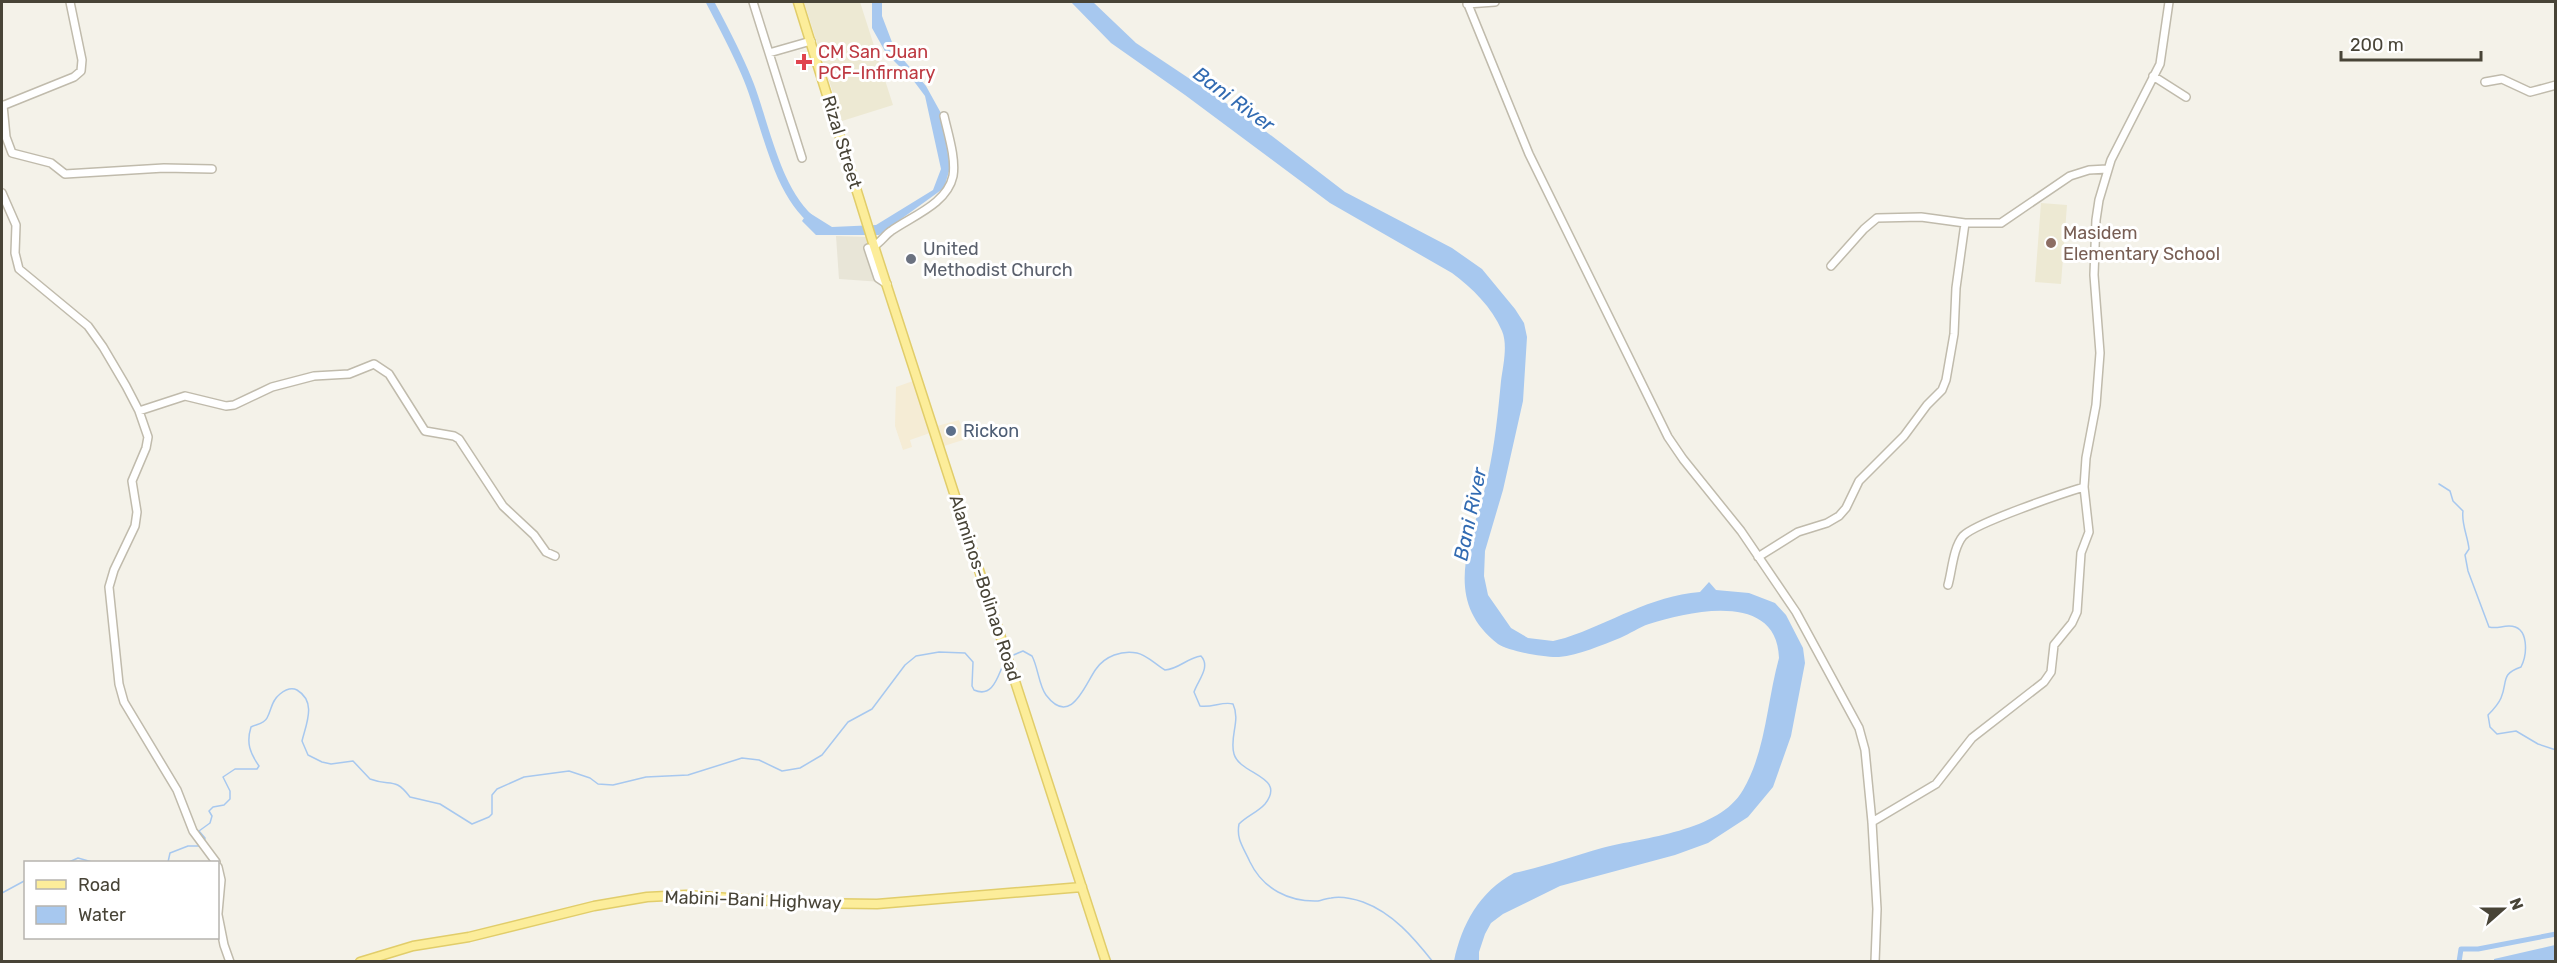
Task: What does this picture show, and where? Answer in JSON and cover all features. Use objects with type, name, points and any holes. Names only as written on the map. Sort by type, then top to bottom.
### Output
[{"type":"main road","name":"Rizal Street","points":[[798,2],[864,215]]},
{"type":"main road","name":"Alaminos-Bolinao Road","points":[[864,215],[871,245],[887,284],[1106,962]]},
{"type":"main road","name":"Mabini-Bani Highway","points":[[360,962],[413,946],[469,937],[594,906],[647,897],[686,895],[801,903],[877,904],[1082,887]]},
{"type":"street","points":[[70,2],[82,60],[81,70],[64,81],[2,106],[4,139],[12,153],[51,163],[65,174],[164,168],[212,169]]},
{"type":"street","points":[[753,2],[802,158]]},
{"type":"street","points":[[1495,2],[1467,3],[1529,154],[1668,437],[1741,531],[1796,612],[1859,728],[1865,750],[1872,822],[1876,909],[1875,962]]},
{"type":"street","points":[[1872,822],[1936,784],[1972,738],[2004,716],[2049,676],[2054,645],[2072,623],[2077,612],[2081,553],[2088,539],[2090,526],[2084,487],[2087,452],[2096,405],[2100,353],[2094,275],[2096,220],[2107,169],[2160,64],[2169,2]]},
{"type":"street","points":[[769,53],[811,41]]},
{"type":"street","points":[[2153,76],[2186,97]]},
{"type":"street","points":[[2485,82],[2502,80],[2530,92],[2556,85]]},
{"type":"street","points":[[871,245],[934,203],[948,188],[953,177],[953,166],[944,116]]},
{"type":"street","points":[[1831,266],[1877,218],[1925,217],[1965,223],[2001,223],[2070,176],[2089,170],[2107,169]]},
{"type":"street","points":[[2,193],[16,225],[15,253],[19,269],[87,326],[103,347],[140,411],[148,437],[132,482],[137,519],[114,570],[109,595],[119,684],[124,702],[177,790],[193,831],[215,861]]},
{"type":"street","points":[[1758,557],[1798,532],[1827,523],[1839,516],[1846,508],[1859,481],[1909,431],[1927,405],[1942,390],[1946,380],[1954,334],[1956,288],[1965,223]]},
{"type":"street","points":[[140,411],[185,396],[226,406],[234,405],[272,387],[314,376],[349,374],[371,364],[378,365],[389,374],[425,431],[459,439],[503,506],[534,535],[542,548],[555,556]]},
{"type":"street","points":[[1948,585],[1959,543],[1970,531],[2084,487]]},
{"type":"street","points":[[219,871],[221,880],[219,903]]},
{"type":"street","points":[[219,919],[230,962]]},
{"type":"shaded area","points":[[804,2],[860,2],[893,105],[842,121]]},
{"type":"shaded area","name":"Masidem Elementary School","points":[[2041,203],[2067,205],[2061,284],[2035,282]]},
{"type":"shaded area","points":[[836,236],[867,237],[882,282],[839,279]]},
{"type":"shaded area","points":[[913,381],[930,433],[910,440],[912,447],[903,450],[895,426],[896,387]]},
{"type":"shaded area","name":"Rickon","points":[[959,420],[966,439],[944,446],[937,426]]},
{"type":"water","points":[[872,2],[882,2],[882,16],[895,50],[926,86],[942,115],[950,168],[944,188],[879,235],[816,235],[802,221],[808,212],[832,227],[876,225],[933,190],[941,169],[925,96],[913,80],[886,53],[872,28]]},
{"type":"water","points":[[1071,2],[1093,2],[1136,43],[1247,117],[1345,192],[1452,248],[1482,269],[1515,309],[1524,323],[1527,337],[1523,401],[1503,490],[1485,551],[1484,576],[1488,595],[1511,628],[1528,638],[1553,641],[1582,632],[1647,604],[1700,592],[1709,582],[1716,590],[1749,593],[1775,603],[1786,615],[1803,648],[1805,663],[1791,736],[1773,787],[1748,817],[1708,843],[1675,855],[1560,886],[1503,914],[1491,923],[1479,952],[1479,961],[1454,961],[1462,934],[1474,910],[1491,890],[1514,873],[1602,848],[1679,831],[1717,815],[1732,804],[1743,790],[1757,759],[1779,658],[1775,637],[1764,623],[1748,614],[1708,611],[1686,614],[1649,624],[1606,644],[1567,656],[1537,655],[1498,644],[1480,626],[1469,606],[1465,585],[1470,542],[1493,452],[1504,356],[1504,337],[1493,314],[1474,292],[1452,273],[1330,203],[1111,43]]},
{"type":"water","points":[[2555,945],[2555,961],[2494,961],[2494,959]]},
{"type":"waterway","points":[[710,2],[746,74],[782,177],[801,210],[814,222]]},
{"type":"waterway","points":[[2439,484],[2450,491],[2453,501],[2463,511],[2469,549],[2465,555],[2468,571],[2489,627],[2516,627],[2524,636],[2525,656],[2521,667],[2507,676],[2500,701],[2488,715],[2490,727],[2497,734],[2516,731],[2538,744],[2556,750]]},
{"type":"waterway","points":[[1011,656],[1023,651],[1032,656],[1046,695],[1055,704],[1063,707],[1076,700],[1100,664],[1114,655],[1126,652],[1141,654],[1165,670],[1201,656],[1205,665],[1194,692],[1200,706],[1233,704],[1236,717],[1234,754],[1244,767],[1260,776],[1270,787],[1270,795],[1265,804],[1239,824],[1238,830],[1243,848],[1255,871],[1262,880],[1287,896],[1307,901],[1343,898],[1374,907],[1402,927],[1433,962]]},
{"type":"waterway","points":[[204,844],[205,838],[199,831],[210,823],[212,816],[209,811],[213,807],[224,805],[230,799],[230,791],[223,777],[235,769],[257,769],[259,766],[249,743],[251,727],[266,720],[275,699],[288,689],[297,690],[307,701],[308,714],[302,741],[308,755],[331,764],[353,761],[370,779],[396,784],[410,797],[440,804],[472,824],[492,814],[492,795],[497,789],[524,777],[569,771],[590,778],[598,784],[613,785],[646,777],[688,775],[742,758],[759,760],[782,771],[800,768],[822,755],[848,722],[872,709],[905,665],[916,656],[939,652],[965,653],[973,662],[972,686],[974,690],[981,692],[991,688],[1005,661]]},
{"type":"waterway","points":[[168,861],[170,853],[188,846],[200,846]]},
{"type":"waterway","points":[[71,861],[78,858],[88,861]]},
{"type":"waterway","points":[[2,893],[24,881]]},
{"type":"waterway","points":[[2459,962],[2461,949],[2478,949],[2556,934]]},
{"type":"place","name":"CM San Juan PCF-Infirmary","points":[[804,62]]},
{"type":"place","name":"Masidem Elementary School","points":[[2051,243]]},
{"type":"place","name":"United Methodist Church","points":[[911,259]]},
{"type":"place","name":"Rickon","points":[[951,431]]},
{"type":"water label","name":"Bani River","points":[[1234,99]]},
{"type":"water label","name":"Bani River","points":[[1470,514]]}]
